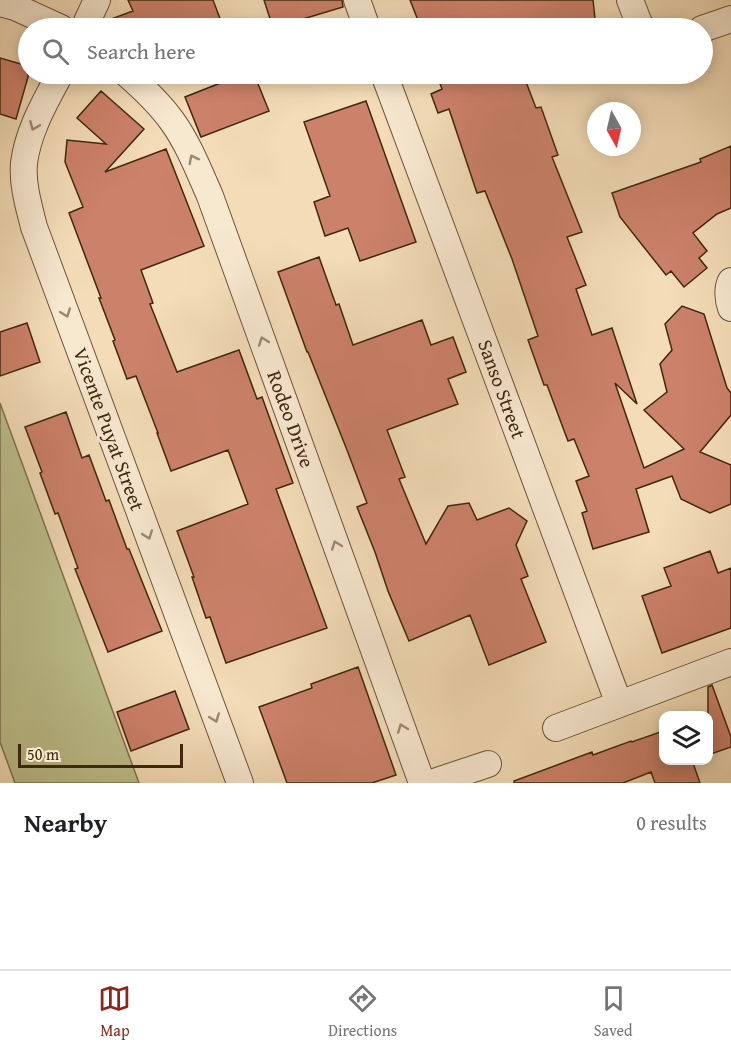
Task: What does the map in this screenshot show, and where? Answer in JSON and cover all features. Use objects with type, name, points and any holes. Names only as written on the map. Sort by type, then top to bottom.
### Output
[{"type":"street","points":[[89,18],[97,0]]},
{"type":"street","points":[[357,0],[363,18]]},
{"type":"street","points":[[630,0],[637,18]]},
{"type":"street","points":[[0,3],[38,18]]},
{"type":"street","points":[[713,25],[731,19]]},
{"type":"street","name":"Vicente Puyat Street","points":[[54,84],[30,136],[24,165],[26,195],[34,227],[240,783]]},
{"type":"street","name":"Rodeo Drive","points":[[139,84],[172,121],[194,159],[210,196],[422,783]]},
{"type":"street","name":"Sanso Street","points":[[388,84],[619,704]]},
{"type":"street","points":[[731,281],[728,301],[731,308]]},
{"type":"street","points":[[556,728],[731,662]]},
{"type":"street","points":[[431,783],[488,764]]},
{"type":"green space","points":[[0,403],[139,783],[15,783],[0,742]]},
{"type":"building","points":[[128,0],[213,0],[220,18],[114,18],[133,11]]},
{"type":"building","points":[[264,0],[342,0],[343,7],[306,18],[270,18]]},
{"type":"building","points":[[410,0],[593,0],[595,18],[417,18]]},
{"type":"building","points":[[0,58],[18,63],[18,84],[26,84],[16,119],[0,114]]},
{"type":"building","points":[[218,84],[258,84],[269,111],[201,137],[185,97]]},
{"type":"building","points":[[440,84],[527,84],[536,108],[541,107],[558,155],[552,157],[582,232],[567,237],[586,285],[576,289],[592,335],[612,328],[637,404],[615,383],[644,468],[684,449],[644,410],[667,392],[660,364],[672,350],[665,324],[682,306],[704,314],[727,388],[731,393],[731,415],[700,452],[731,465],[731,504],[710,513],[681,499],[672,476],[636,489],[649,532],[593,549],[582,513],[587,511],[576,481],[589,476],[574,439],[568,441],[547,385],[544,385],[528,340],[538,336],[512,259],[485,191],[477,193],[449,109],[438,113],[431,94],[442,89]]},
{"type":"building","points":[[101,91],[144,129],[105,172],[166,149],[204,246],[141,270],[153,303],[150,304],[177,372],[239,350],[257,399],[262,397],[293,483],[276,489],[327,628],[226,663],[210,617],[206,618],[177,531],[248,504],[228,450],[171,471],[136,376],[127,379],[99,298],[101,298],[69,213],[83,207],[65,162],[67,140],[106,144],[77,118]]},
{"type":"building","points":[[366,101],[416,242],[360,261],[348,228],[325,236],[314,202],[330,196],[304,122]]},
{"type":"building","points":[[731,146],[731,208],[717,214],[693,233],[707,251],[699,258],[707,268],[684,287],[671,271],[666,275],[620,217],[612,193],[701,162],[700,159]]},
{"type":"building","points":[[319,257],[353,345],[422,320],[431,345],[453,337],[466,372],[448,379],[458,404],[387,430],[405,477],[399,479],[426,544],[448,506],[469,503],[477,520],[509,508],[527,521],[516,545],[528,576],[521,579],[546,642],[489,665],[470,615],[409,641],[357,507],[367,503],[278,272]]},
{"type":"building","points":[[27,323],[40,362],[0,376],[0,332]]},
{"type":"building","points":[[66,412],[82,458],[89,455],[106,501],[109,500],[162,631],[108,652],[75,569],[78,568],[58,513],[55,514],[25,427]]},
{"type":"building","points":[[710,551],[718,573],[731,568],[731,628],[662,653],[642,596],[671,586],[664,568]]},
{"type":"building","points":[[358,667],[396,775],[372,783],[287,783],[259,707],[312,688],[311,684]]},
{"type":"building","points":[[712,685],[731,737],[731,747],[713,753],[713,711],[708,711],[708,687]]},
{"type":"building","points":[[175,691],[189,729],[131,751],[117,712]]},
{"type":"building","points":[[659,732],[659,765],[694,765],[700,783],[655,783],[651,772],[623,783],[514,783],[514,781],[592,752],[593,755]]}]
